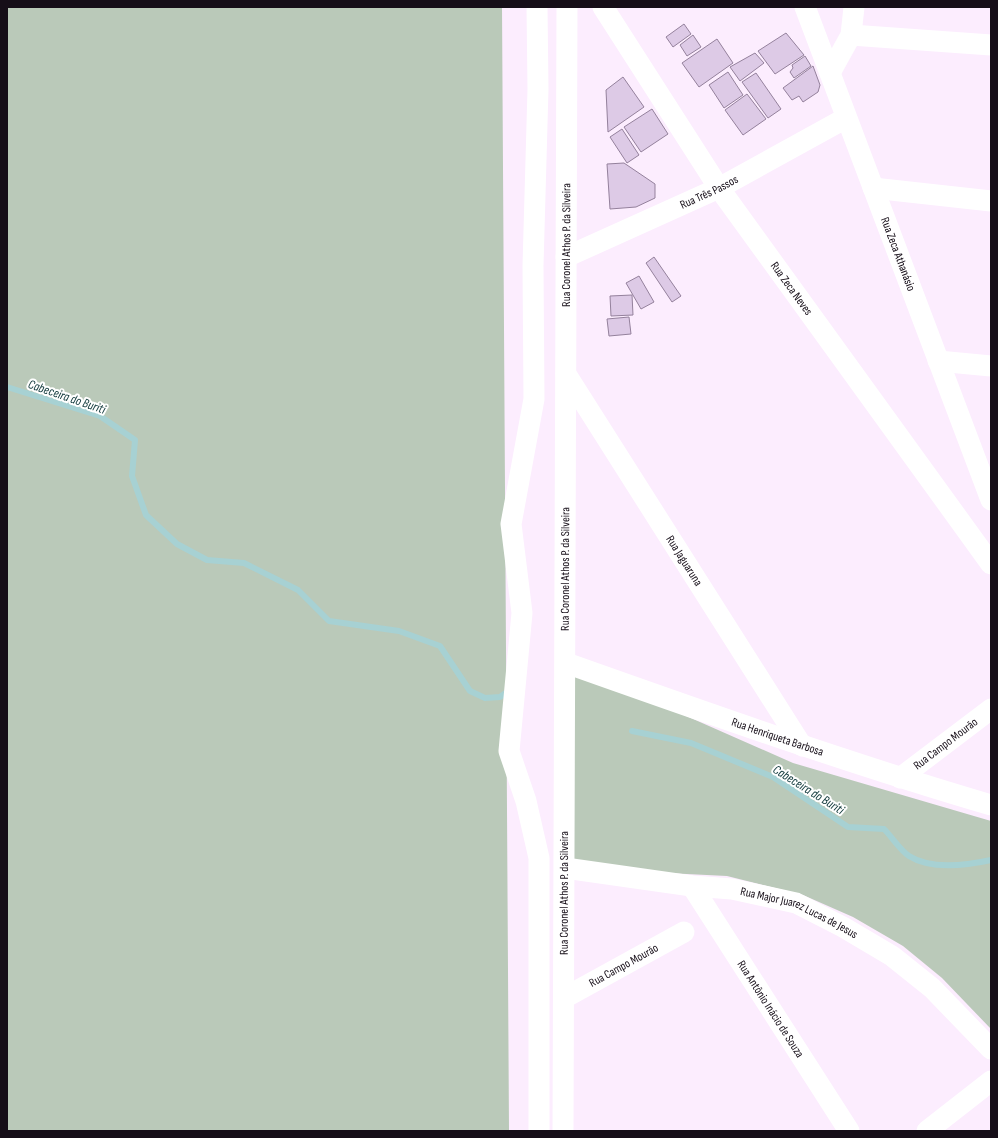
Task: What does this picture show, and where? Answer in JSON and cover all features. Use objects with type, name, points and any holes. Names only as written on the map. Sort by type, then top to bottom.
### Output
[{"type":"street","points":[[537,7],[538,89],[533,266],[534,399],[511,524],[522,613],[509,751],[526,801],[539,858],[539,1131]]},
{"type":"street","name":"Rua Coronel Athos P. da Silveira","points":[[563,1131],[566,663],[567,7]]},
{"type":"street","name":"Rua Zeca Neves","points":[[603,7],[719,188],[991,564]]},
{"type":"street","name":"Rua Zeca Athanásio","points":[[805,7],[991,500]]},
{"type":"street","points":[[830,73],[851,34],[854,7]]},
{"type":"street","points":[[851,34],[991,45]]},
{"type":"street","name":"Rua Três Passos","points":[[566,257],[719,188],[846,118]]},
{"type":"street","points":[[873,188],[991,201]]},
{"type":"street","points":[[938,361],[991,366]]},
{"type":"street","name":"Rua Jaguaruna","points":[[566,374],[802,746]]},
{"type":"street","name":"Rua Henriqueta Barbosa","points":[[566,663],[802,746],[900,778],[991,805]]},
{"type":"street","name":"Rua Campo Mourão","points":[[900,778],[991,709]]},
{"type":"street","name":"Rua Major Juarez Lucas de Jesus","points":[[565,868],[692,886],[732,889],[796,903],[843,927],[892,956],[932,988],[991,1049]]},
{"type":"street","name":"Rua Antônio Inácio de Souza","points":[[692,886],[850,1131]]},
{"type":"street","name":"Rua Campo Mourão","points":[[564,998],[684,932]]},
{"type":"street","points":[[927,1131],[991,1082]]},
{"type":"green space","points":[[7,7],[502,7],[509,1131],[7,1131]]},
{"type":"green space","points":[[566,663],[793,763],[991,821],[991,1029],[942,978],[903,946],[853,917],[803,895],[727,876],[565,868]]},
{"type":"building","points":[[684,24],[691,34],[673,47],[666,37]]},
{"type":"building","points":[[786,33],[804,55],[775,74],[758,51]]},
{"type":"building","points":[[693,35],[701,47],[687,56],[680,45]]},
{"type":"building","points":[[717,39],[733,63],[699,87],[682,63]]},
{"type":"building","points":[[755,53],[764,63],[740,81],[730,67]]},
{"type":"building","points":[[805,56],[811,66],[794,78],[790,72],[793,68],[792,65]]},
{"type":"building","points":[[813,66],[820,85],[818,92],[803,102],[799,96],[792,100],[783,88]]},
{"type":"building","points":[[728,72],[743,95],[724,108],[709,85]]},
{"type":"building","points":[[756,73],[781,109],[768,118],[742,82]]},
{"type":"building","points":[[623,77],[644,107],[608,132],[606,90]]},
{"type":"building","points":[[747,94],[766,119],[743,135],[725,110]]},
{"type":"building","points":[[652,109],[668,134],[641,152],[624,127]]},
{"type":"building","points":[[622,129],[639,155],[627,163],[610,137]]},
{"type":"building","points":[[624,163],[655,184],[655,198],[636,207],[610,209],[607,164]]},
{"type":"building","points":[[654,257],[681,296],[672,302],[646,263]]},
{"type":"building","points":[[639,276],[654,302],[641,309],[626,283]]},
{"type":"building","points":[[632,295],[633,315],[611,316],[610,296]]},
{"type":"building","points":[[629,317],[631,334],[609,336],[607,319]]},
{"type":"waterway","name":"Cabeceira do Buriti","points":[[7,387],[100,416],[135,440],[132,476],[146,515],[177,544],[207,560],[244,563],[298,590],[329,621],[399,631],[440,646],[470,691],[485,698],[500,697],[510,690]]},
{"type":"waterway","name":"Cabeceira do Buriti","points":[[632,731],[691,743],[773,777],[848,827],[884,829],[899,847],[909,856],[918,860],[939,865],[961,865],[991,860]]}]
